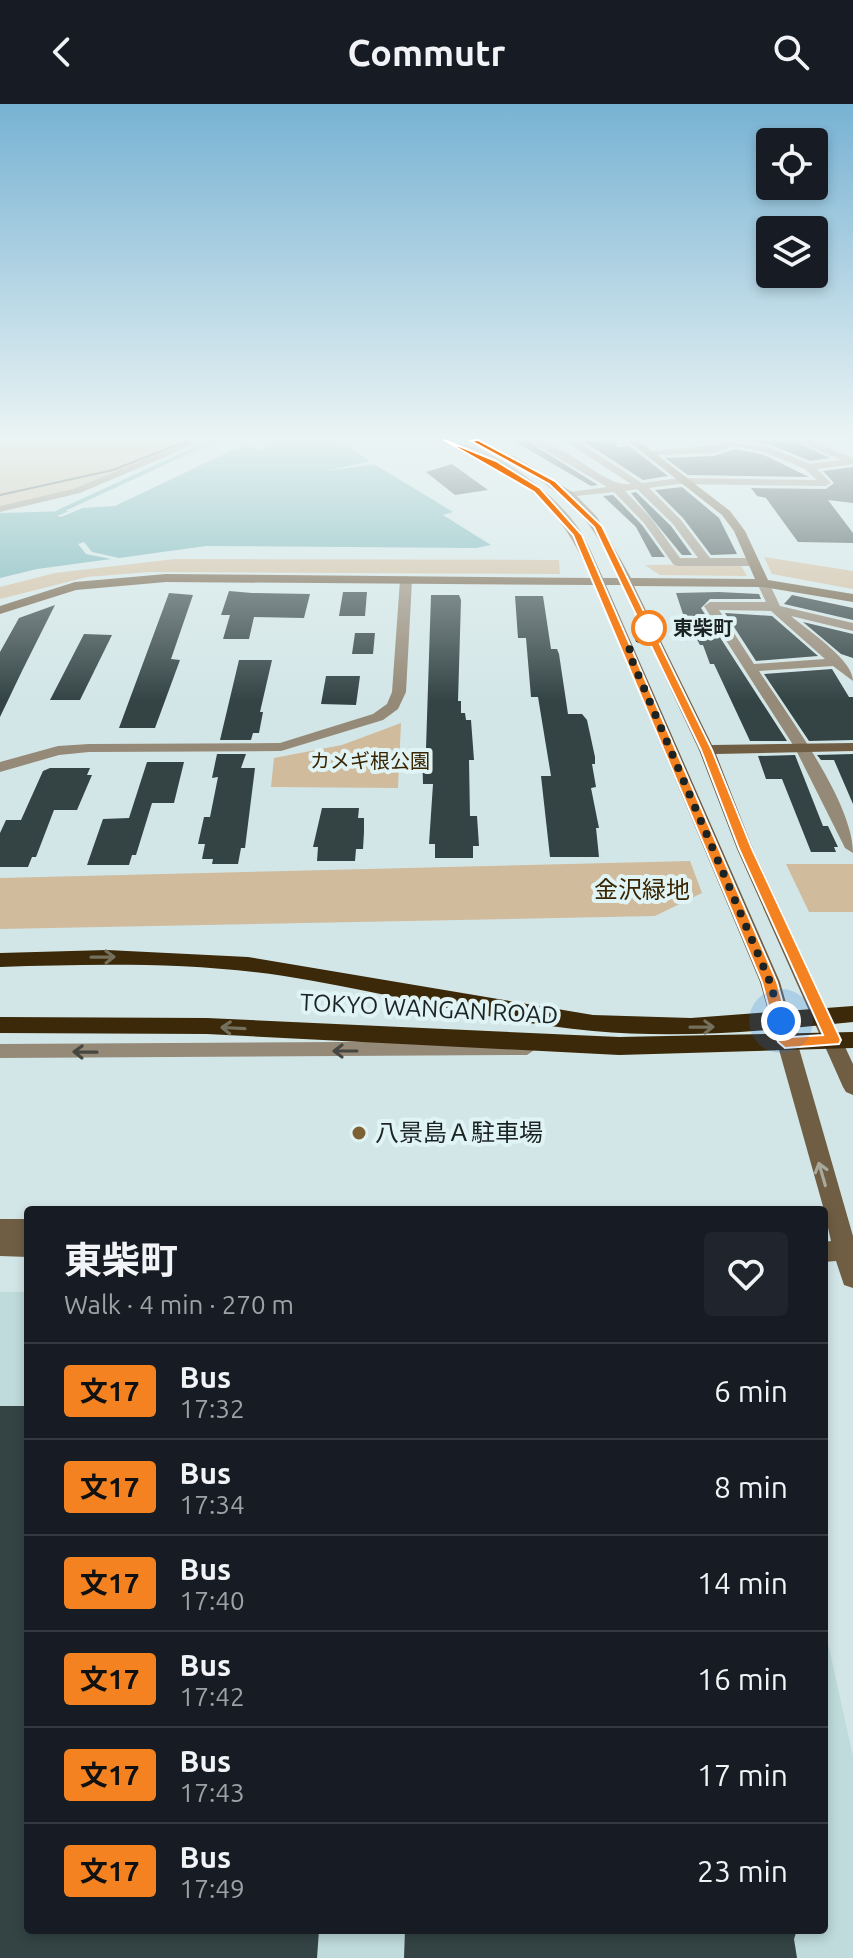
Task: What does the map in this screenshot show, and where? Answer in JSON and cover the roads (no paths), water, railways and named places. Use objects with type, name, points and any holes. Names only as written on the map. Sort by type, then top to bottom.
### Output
[{"type":"highway","name":"TOKYO WANGAN ROAD","points":[[0,960],[134,956],[215,960],[284,969],[494,1010],[592,1023],[783,1032],[843,1040]]},
{"type":"highway","name":"TOKYO WANGAN ROAD","points":[[1,1025],[207,1026],[619,1046],[783,1032],[823,1017],[853,1014]]},
{"type":"street","points":[[571,528],[598,582],[770,982],[826,1206]]},
{"type":"street","points":[[599,528],[707,750],[745,849],[823,1017],[843,1040],[853,1087]]},
{"type":"street","points":[[655,528],[677,562],[754,562]]},
{"type":"street","points":[[683,528],[706,561]]},
{"type":"street","points":[[736,528],[775,608],[840,662],[853,677]]},
{"type":"street","points":[[0,610],[75,586],[124,579],[763,583],[853,598]]},
{"type":"street","points":[[0,767],[58,751],[89,748],[281,747],[378,717],[393,706],[399,692],[406,580]]},
{"type":"street","points":[[853,627],[775,608],[710,606],[802,748],[853,848]]},
{"type":"street","points":[[750,668],[840,662]]},
{"type":"street","points":[[707,750],[853,747]]},
{"type":"street","points":[[0,1051],[619,1046]]},
{"type":"street","points":[[828,1213],[837,1249],[853,1278]]},
{"type":"street","points":[[0,1229],[24,1229]]},
{"type":"street","points":[[0,1246],[24,1247]]},
{"type":"water","points":[[0,528],[463,528],[491,545],[476,548],[206,546],[119,558],[92,552],[84,542],[78,544],[86,554],[111,559],[37,569],[0,578]]},
{"type":"place","name":"東柴町","points":[[649,628]]},
{"type":"place","name":"八景島Ａ駐車場","points":[[359,1133]]},
{"type":"park label","name":"カメギ根公園","points":[[370,761]]},
{"type":"park label","name":"金沢緑地","points":[[642,890]]}]
